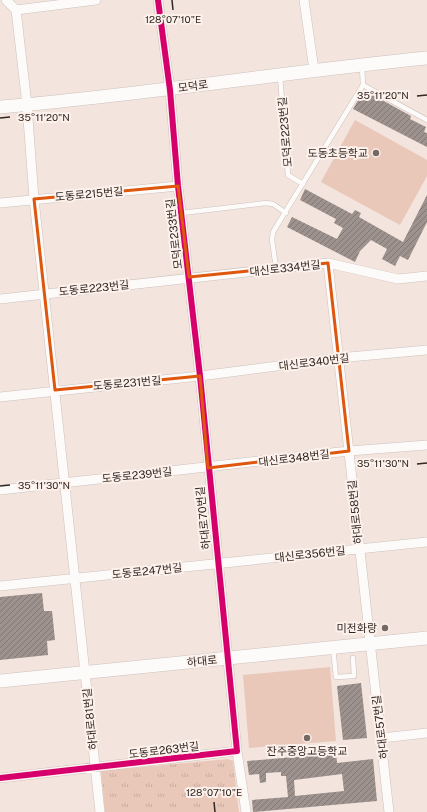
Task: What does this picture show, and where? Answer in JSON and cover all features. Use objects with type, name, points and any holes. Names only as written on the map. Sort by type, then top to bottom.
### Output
[{"type":"street","points":[[6,0],[16,10],[27,105],[34,199],[76,578],[85,673]]},
{"type":"street","points":[[16,10],[96,0]]},
{"type":"street","name":"모덕로233번길","points":[[158,0],[170,90],[178,186],[200,376]]},
{"type":"street","points":[[304,0],[314,70]]},
{"type":"street","name":"모덕로","points":[[0,107],[170,90],[280,74],[427,58]]},
{"type":"street","name":"도동로215번길","points":[[0,203],[178,186]]},
{"type":"street","name":"대신로334번길","points":[[189,277],[328,263],[398,279],[427,276]]},
{"type":"street","name":"하대로58번길","points":[[328,263],[369,643]]},
{"type":"street","name":"도동로223번길","points":[[0,299],[189,277]]},
{"type":"street","name":"대신로340번길","points":[[200,376],[338,358],[427,350]]},
{"type":"street","name":"도동로231번길","points":[[0,397],[54,390],[200,376]]},
{"type":"street","name":"하대로70번길","points":[[200,376],[227,658]]},
{"type":"street","name":"대신로348번길","points":[[208,468],[349,451],[427,445]]},
{"type":"street","name":"도동로239번길","points":[[0,490],[208,468]]},
{"type":"street","name":"대신로356번길","points":[[218,564],[427,542]]},
{"type":"street","name":"도동로247번길","points":[[0,586],[218,564]]},
{"type":"street","name":"하대로","points":[[0,681],[427,638]]},
{"type":"street","name":"하대로57번길","points":[[369,643],[382,738],[389,812]]},
{"type":"street","points":[[227,658],[237,752],[246,812]]},
{"type":"street","name":"하대로81번길","points":[[85,673],[100,812]]},
{"type":"street","points":[[382,738],[427,733]]},
{"type":"street","name":"도동로263번길","points":[[0,778],[237,752]]},
{"type":"lane","points":[[276,268],[272,240],[273,232],[363,85],[362,64]]},
{"type":"lane","name":"모덕로223번길","points":[[280,74],[288,175],[303,184]]},
{"type":"lane","points":[[363,85],[427,120]]},
{"type":"lane","points":[[182,213],[266,203],[273,204],[286,213]]},
{"type":"lane","points":[[333,647],[336,677],[354,676],[353,658]]},
{"type":"highlighted area","points":[[178,186],[189,277],[328,263],[349,451],[208,468],[200,376],[55,390],[34,199]]},
{"type":"green space","points":[[355,120],[427,160],[427,176],[400,225],[321,182]]},
{"type":"green space","points":[[330,667],[336,741],[249,748],[243,675]]},
{"type":"green space","points":[[228,759],[233,761],[239,812],[105,812],[101,771]]},
{"type":"building","points":[[364,90],[411,116],[410,119],[426,127],[424,132],[427,133],[427,147],[353,109]]},
{"type":"building","points":[[305,189],[352,214],[355,210],[361,213],[359,217],[403,242],[427,195],[427,222],[408,260],[400,256],[395,266],[382,259],[387,249],[371,240],[360,251],[355,262],[287,227],[292,217],[337,239],[343,228],[334,223],[336,219],[300,200]]},
{"type":"building","points":[[42,593],[44,611],[52,611],[55,640],[47,641],[48,655],[0,660],[0,597]]},
{"type":"building","points":[[361,683],[367,738],[343,740],[337,686]]},
{"type":"building","points":[[336,751],[337,763],[373,759],[377,801],[253,812],[252,800],[288,797],[286,776],[281,776],[281,772],[266,773],[266,782],[260,783],[259,774],[249,775],[247,761],[306,756],[306,753]],"holes":[[[342,774],[344,791],[295,796],[294,780]]]},
{"type":"cycle path","points":[[0,778],[237,751],[200,376],[178,186],[170,90],[158,0]]},
{"type":"place","name":"도동초등학교","points":[[376,153]]},
{"type":"place","name":"미전화랑","points":[[385,628]]},
{"type":"place","name":"잔주중앙고등학교","points":[[307,738]]}]
